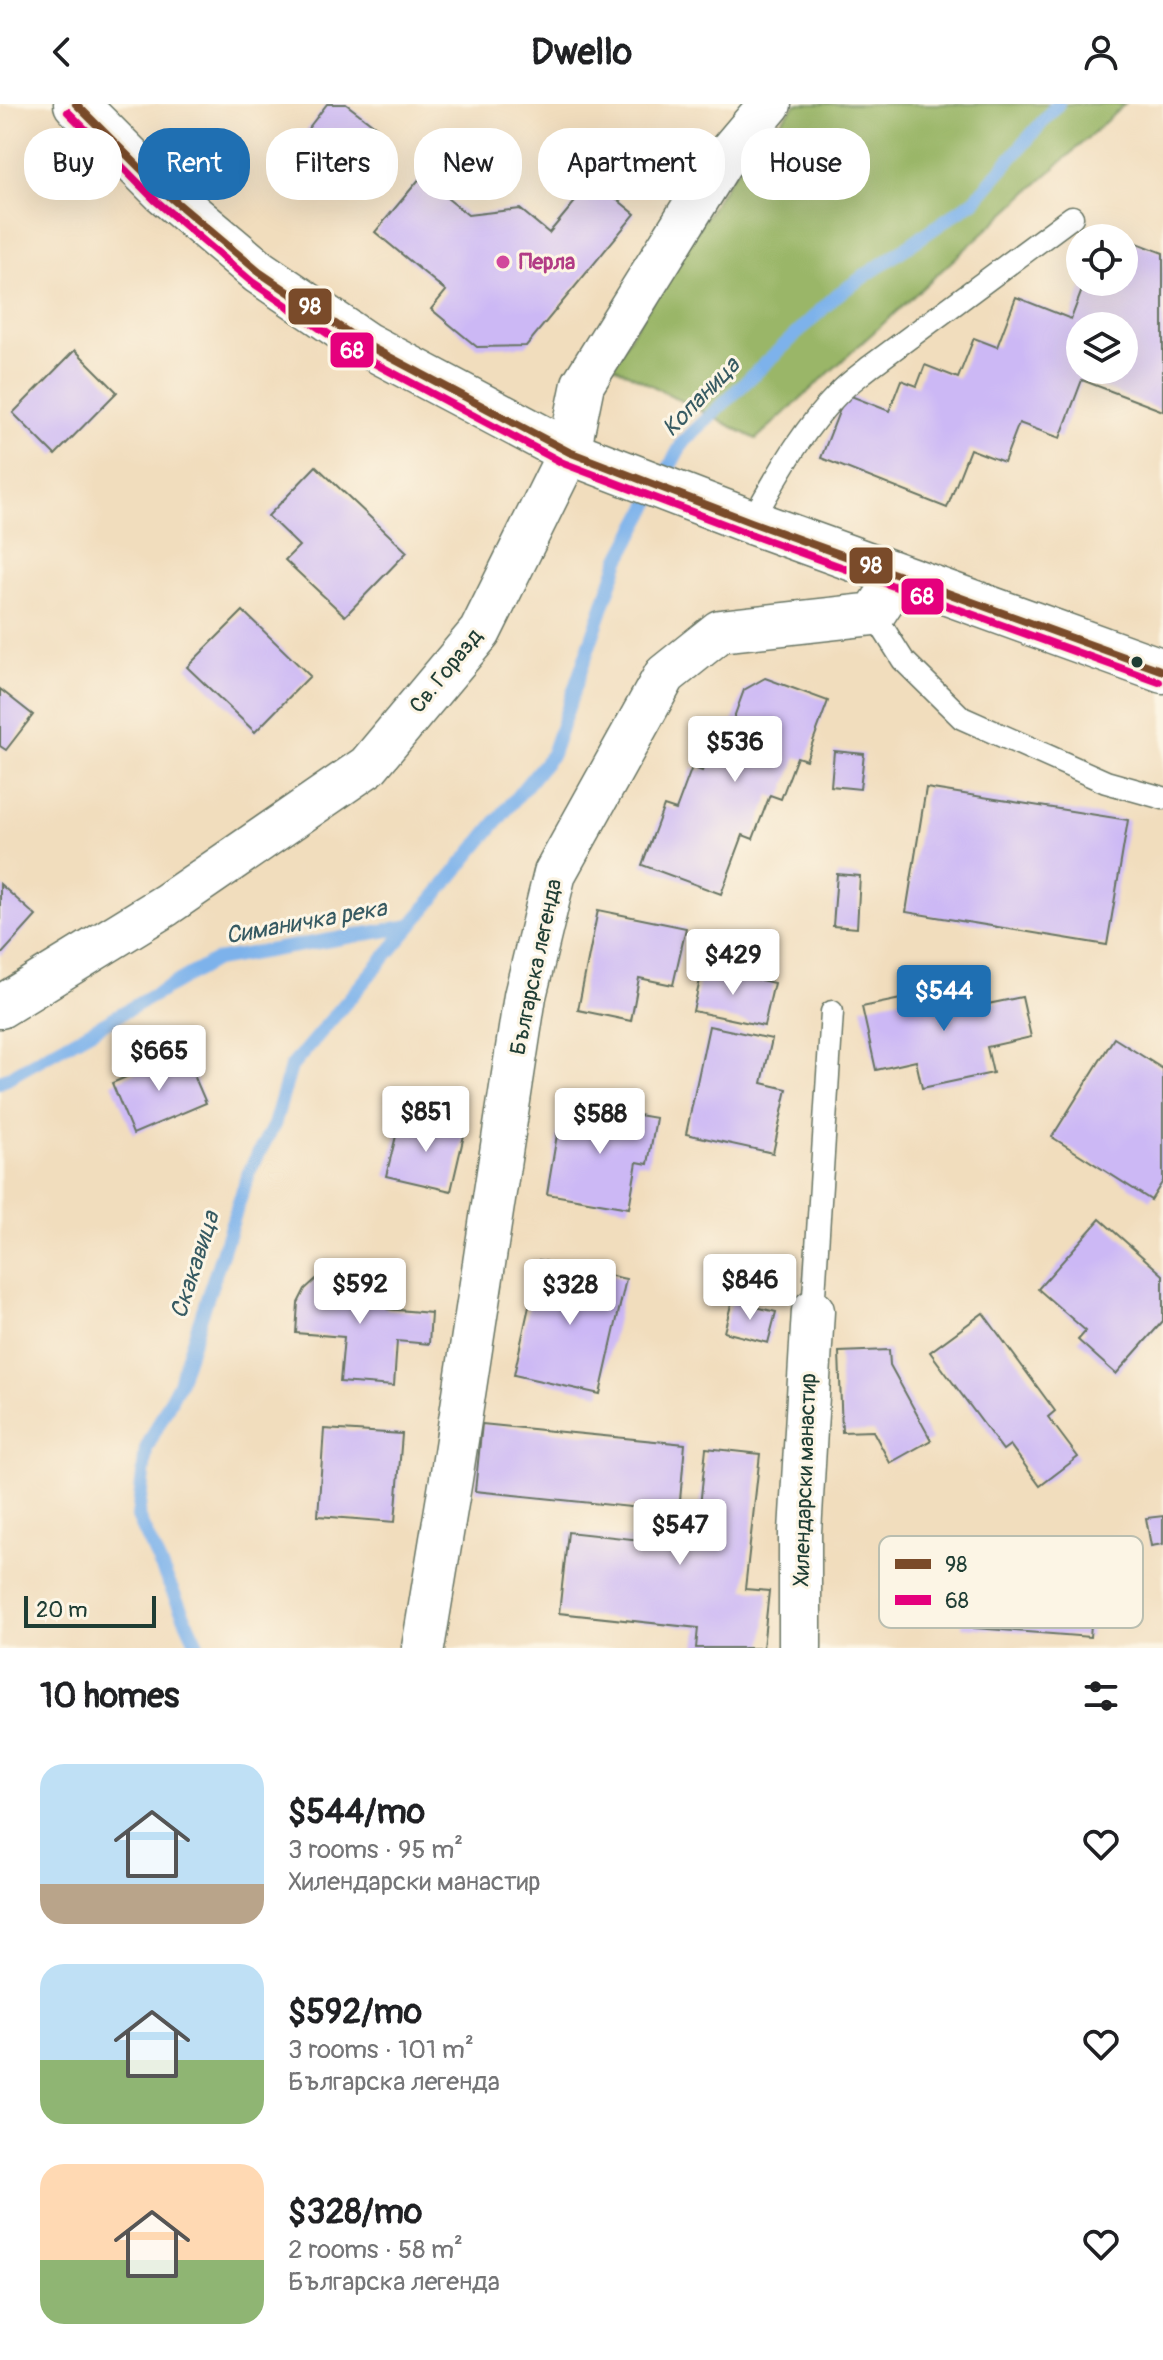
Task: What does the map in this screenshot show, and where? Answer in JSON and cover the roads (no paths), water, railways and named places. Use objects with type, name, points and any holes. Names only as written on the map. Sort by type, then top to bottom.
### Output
[{"type":"street","points":[[76,104],[163,191],[259,272],[365,344],[569,452],[1163,671]]},
{"type":"street","name":"Св. Горазд","points":[[0,1007],[166,905],[368,766],[480,632],[569,452],[583,384],[721,162],[770,104]]},
{"type":"street","points":[[874,614],[899,576]]},
{"type":"street","name":"Българска легенда","points":[[423,1648],[525,996],[555,873],[665,675],[720,631],[874,614]]},
{"type":"street","name":"Хилендарски манастир","points":[[800,1648],[800,1532],[813,1311]]},
{"type":"lane","points":[[731,514],[839,392],[1072,217]]},
{"type":"lane","points":[[874,614],[903,660],[962,718],[1106,782],[1163,798]]},
{"type":"lane","points":[[813,1311],[832,1012]]},
{"type":"waterway","name":"Копаница","points":[[199,1648],[138,1517],[146,1449],[179,1383],[250,1169],[274,1125],[291,1067],[552,754],[619,560],[683,442],[837,295],[975,200],[1058,104]]},
{"type":"waterway","name":"Симаничка река","points":[[0,1082],[216,960],[411,926]]},
{"type":"place","name":"Перла","points":[[503,262]]},
{"type":"water label","name":"Скакавица","points":[[195,1265]]}]
